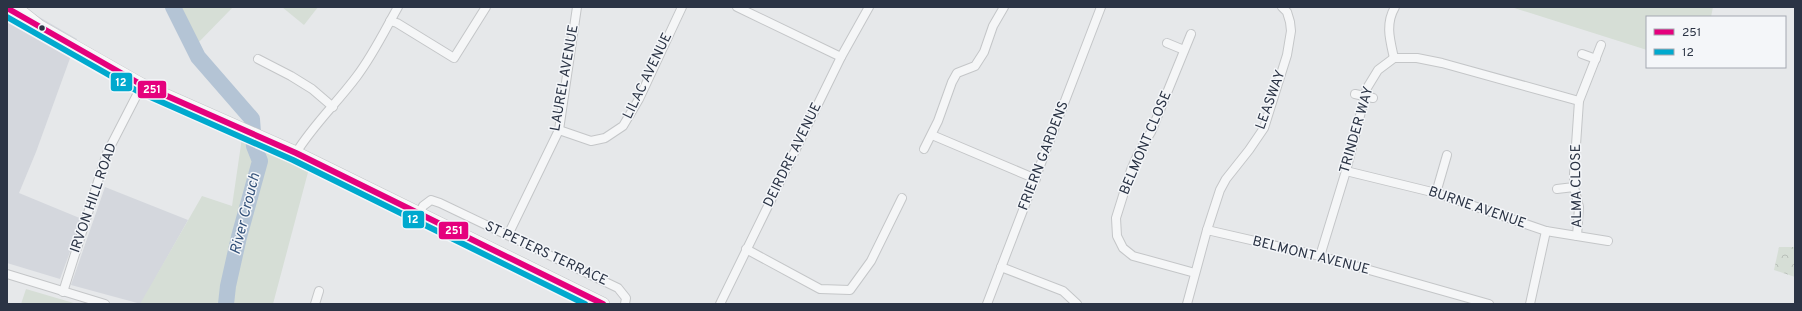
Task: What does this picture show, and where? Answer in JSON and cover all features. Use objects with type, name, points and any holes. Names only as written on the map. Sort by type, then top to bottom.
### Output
[{"type":"main road","points":[[15,7],[40,27]]},
{"type":"main road","points":[[7,8],[142,85],[243,131],[296,153],[598,303]]},
{"type":"street","points":[[296,153],[312,128],[333,107],[359,74],[398,7]]},
{"type":"street","points":[[390,21],[397,23],[454,58],[486,7]]},
{"type":"street","name":"LAUREL AVENUE","points":[[508,235],[559,130],[577,7]]},
{"type":"street","name":"LILAC AVENUE","points":[[559,130],[591,141],[605,138],[623,126],[639,99],[682,7]]},
{"type":"street","points":[[736,7],[841,57]]},
{"type":"street","name":"DEIRDRE AVENUE","points":[[720,304],[841,57],[869,7]]},
{"type":"street","points":[[924,150],[938,121],[952,82],[957,73],[975,66],[984,52],[993,26],[1004,7]]},
{"type":"street","name":"LEASWAY","points":[[1207,230],[1220,190],[1226,179],[1250,150],[1264,128],[1287,55],[1291,31],[1288,17],[1282,7]]},
{"type":"street","points":[[1395,7],[1388,25],[1394,58],[1417,58],[1442,63],[1579,101]]},
{"type":"street","name":"FRIERN GARDENS","points":[[987,304],[1036,179],[1099,8]]},
{"type":"street","name":"BELMONT CLOSE","points":[[1191,34],[1151,132],[1138,154],[1131,170],[1116,218],[1117,236],[1123,248],[1132,256],[1195,273]]},
{"type":"street","points":[[1167,43],[1184,50]]},
{"type":"street","name":"ALMA CLOSE","points":[[1577,236],[1579,207],[1574,187],[1579,101],[1602,45]]},
{"type":"street","points":[[1582,54],[1596,60]]},
{"type":"street","name":"TRINDER WAY","points":[[1320,256],[1369,97],[1367,88],[1378,70],[1394,58]]},
{"type":"street","points":[[258,59],[312,89],[333,107]]},
{"type":"street","name":"IRVON HILL ROAD","points":[[62,292],[107,153],[142,85]]},
{"type":"street","points":[[1356,94],[1369,97]]},
{"type":"street","points":[[932,135],[1036,179]]},
{"type":"street","points":[[1436,193],[1447,155]]},
{"type":"street","name":"BURNE AVENUE","points":[[1346,171],[1436,193],[1546,231],[1608,241]]},
{"type":"street","points":[[1557,189],[1574,187]]},
{"type":"street","points":[[746,249],[820,288],[850,290],[871,261],[902,198]]},
{"type":"street","name":"ST PETERS TERRACE","points":[[419,214],[423,206],[431,200],[618,288],[626,298],[625,304]]},
{"type":"street","points":[[1187,304],[1207,230]]},
{"type":"street","name":"BELMONT AVENUE","points":[[1207,230],[1320,256],[1490,304]]},
{"type":"street","points":[[1530,304],[1546,231]]},
{"type":"street","points":[[1001,266],[1063,291],[1077,304]]},
{"type":"street","points":[[7,274],[105,304]]},
{"type":"street","points":[[317,303],[320,291]]},
{"type":"shaded area","points":[[7,7],[22,7],[77,39],[36,152],[19,193],[82,219],[60,279],[7,263]]},
{"type":"shaded area","points":[[105,187],[188,220],[141,304],[71,285]]},
{"type":"green space","points":[[176,7],[233,7],[195,46]]},
{"type":"green space","points":[[282,7],[318,7],[304,25]]},
{"type":"green space","points":[[1511,7],[1713,7],[1711,16],[1646,16],[1646,50]]},
{"type":"green space","points":[[243,131],[311,161],[273,304],[140,304],[202,196],[232,206]]},
{"type":"green space","points":[[1779,247],[1795,247],[1795,277],[1774,270]]},
{"type":"green space","points":[[26,289],[77,304],[21,304]]},
{"type":"waterway","name":"River Crouch","points":[[173,7],[198,57],[252,119],[254,146],[260,161],[239,237],[228,286],[226,304]]},
{"type":"transit line","name":"251","points":[[7,8],[142,85],[296,153],[603,304]]},
{"type":"transit line","name":"12","points":[[7,17],[139,92],[293,160],[585,304]]}]
